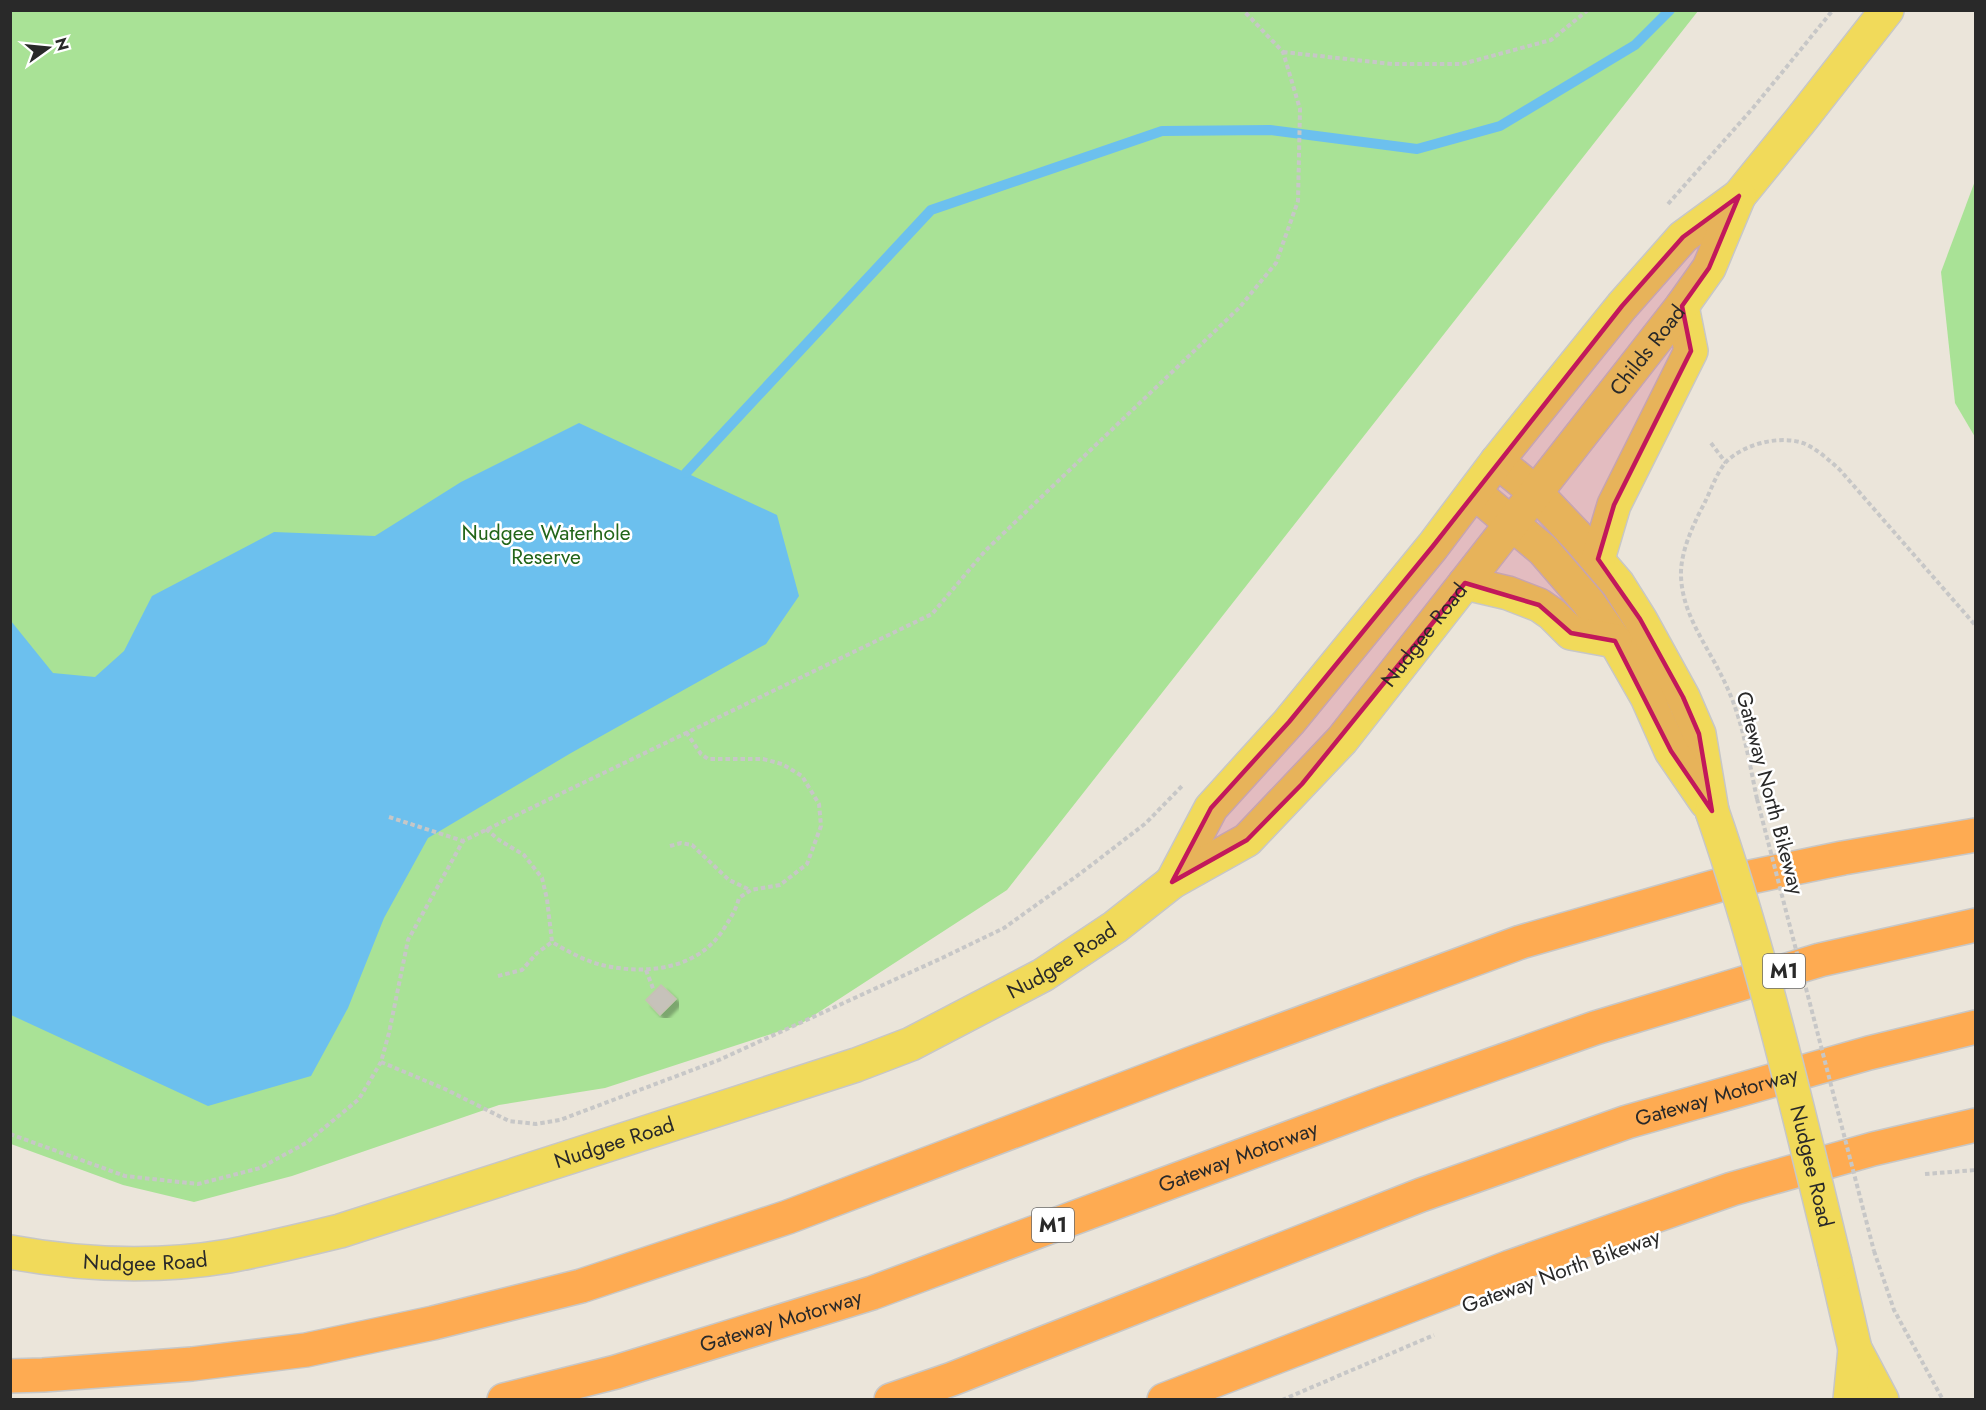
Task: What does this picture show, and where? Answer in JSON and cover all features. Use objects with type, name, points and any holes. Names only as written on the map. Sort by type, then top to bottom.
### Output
[{"type":"highway","points":[[10,1376],[192,1364],[306,1350],[434,1323],[581,1286],[788,1217],[1179,1068],[1521,942],[1741,879],[1843,858],[1976,835]]},
{"type":"highway","name":"Gateway Motorway","points":[[504,1400],[616,1372],[872,1293],[1383,1103],[1595,1028],[1820,960],[1976,926]]},
{"type":"highway","name":"Gateway Motorway","points":[[891,1400],[952,1379],[1421,1195],[1627,1122],[1869,1053],[1976,1027]]},
{"type":"highway","points":[[1164,1400],[1510,1267],[1732,1189],[1873,1149],[1976,1125]]},
{"type":"main road","name":"Childs Road","points":[[1497,461],[1622,306],[1683,237],[1739,196],[1887,10]]},
{"type":"main road","name":"Childs Road","points":[[1536,493],[1709,268],[1739,196]]},
{"type":"main road","points":[[1598,559],[1614,505],[1691,351],[1682,306]]},
{"type":"main road","name":"Nudgee Road","points":[[1172,882],[1211,808],[1289,722],[1433,546],[1497,461],[1536,493],[1598,559],[1618,584],[1683,697],[1700,734],[1712,811],[1740,894],[1835,1262],[1855,1350],[1882,1400]]},
{"type":"main road","name":"Nudgee Road","points":[[1474,492],[1543,550],[1588,602],[1615,640],[1647,697],[1671,751],[1712,811]]},
{"type":"main road","name":"Nudgee Road","points":[[10,1252],[40,1257],[129,1263],[185,1261],[273,1247],[340,1231],[454,1196],[554,1161],[856,1065],[911,1044],[1043,975],[1115,927],[1172,882],[1247,840],[1302,784],[1369,707],[1536,493]]},
{"type":"main road","points":[[1465,584],[1508,593],[1539,605],[1571,633],[1615,640]]},
{"type":"main road","name":"Nudgee Road","points":[[1850,1400],[1855,1350]]},
{"type":"path","points":[[10,1134],[125,1176],[198,1184],[260,1168],[306,1143],[359,1099],[381,1062],[408,940],[463,841],[932,614],[986,550],[1239,308],[1276,263],[1298,201],[1300,109],[1283,52],[1243,10]]},
{"type":"path","points":[[1283,52],[1392,64],[1462,64],[1551,40],[1588,10]]},
{"type":"path","points":[[1662,211],[1753,108],[1833,10]]},
{"type":"path","name":"Gateway North Bikeway","points":[[1943,1400],[1894,1310],[1874,1251],[1734,704],[1687,611],[1681,571],[1684,551],[1700,511],[1726,463],[1743,450],[1755,445],[1776,440],[1802,443],[1815,449],[1840,470],[1976,626]]},
{"type":"path","points":[[1711,443],[1726,463]]},
{"type":"path","points":[[552,942],[570,953],[602,965],[646,970],[672,967],[694,957],[715,943],[736,910],[739,898],[751,890],[780,885],[807,864],[821,826],[819,804],[802,776],[782,765],[763,759],[708,759],[701,754],[686,732]]},
{"type":"path","points":[[381,1062],[445,1089],[509,1121],[536,1124],[560,1120],[719,1060],[1004,928],[1146,823],[1186,782]]},
{"type":"path","points":[[389,817],[463,841]]},
{"type":"path","points":[[486,829],[524,855],[542,878],[552,942]]},
{"type":"path","points":[[670,846],[681,843],[692,845],[729,880],[751,890]]},
{"type":"path","points":[[498,976],[522,970],[537,953],[552,942]]},
{"type":"path","points":[[646,970],[654,991]]},
{"type":"path","points":[[1919,1175],[1976,1170]]},
{"type":"path","points":[[1853,1191],[1864,1188]]},
{"type":"path","name":"Gateway North Bikeway","points":[[1282,1400],[1441,1332]]},
{"type":"highlighted area","points":[[1739,196],[1709,268],[1682,306],[1691,351],[1614,505],[1598,559],[1640,619],[1683,697],[1699,734],[1712,811],[1671,751],[1615,641],[1571,633],[1539,605],[1465,583],[1302,784],[1247,840],[1172,882],[1211,808],[1289,722],[1433,546],[1622,306],[1683,237]]},
{"type":"green space","name":"Nudgee Waterhole Reserve","points":[[10,11],[1698,11],[1007,890],[799,1025],[605,1088],[499,1105],[292,1176],[194,1202],[123,1185],[11,1144]]},
{"type":"green space","points":[[1975,181],[1976,437],[1955,403],[1941,272]]},
{"type":"water","points":[[579,423],[777,515],[799,596],[766,644],[571,753],[428,838],[384,918],[348,1008],[311,1076],[208,1106],[11,1015],[11,621],[53,673],[95,677],[124,651],[152,596],[274,532],[375,536],[461,482]]},
{"type":"building","points":[[661,985],[676,999],[660,1015],[646,1000]]},
{"type":"waterway","points":[[686,473],[931,210],[1162,131],[1270,130],[1417,149],[1500,126],[1635,45],[1670,10]]}]
